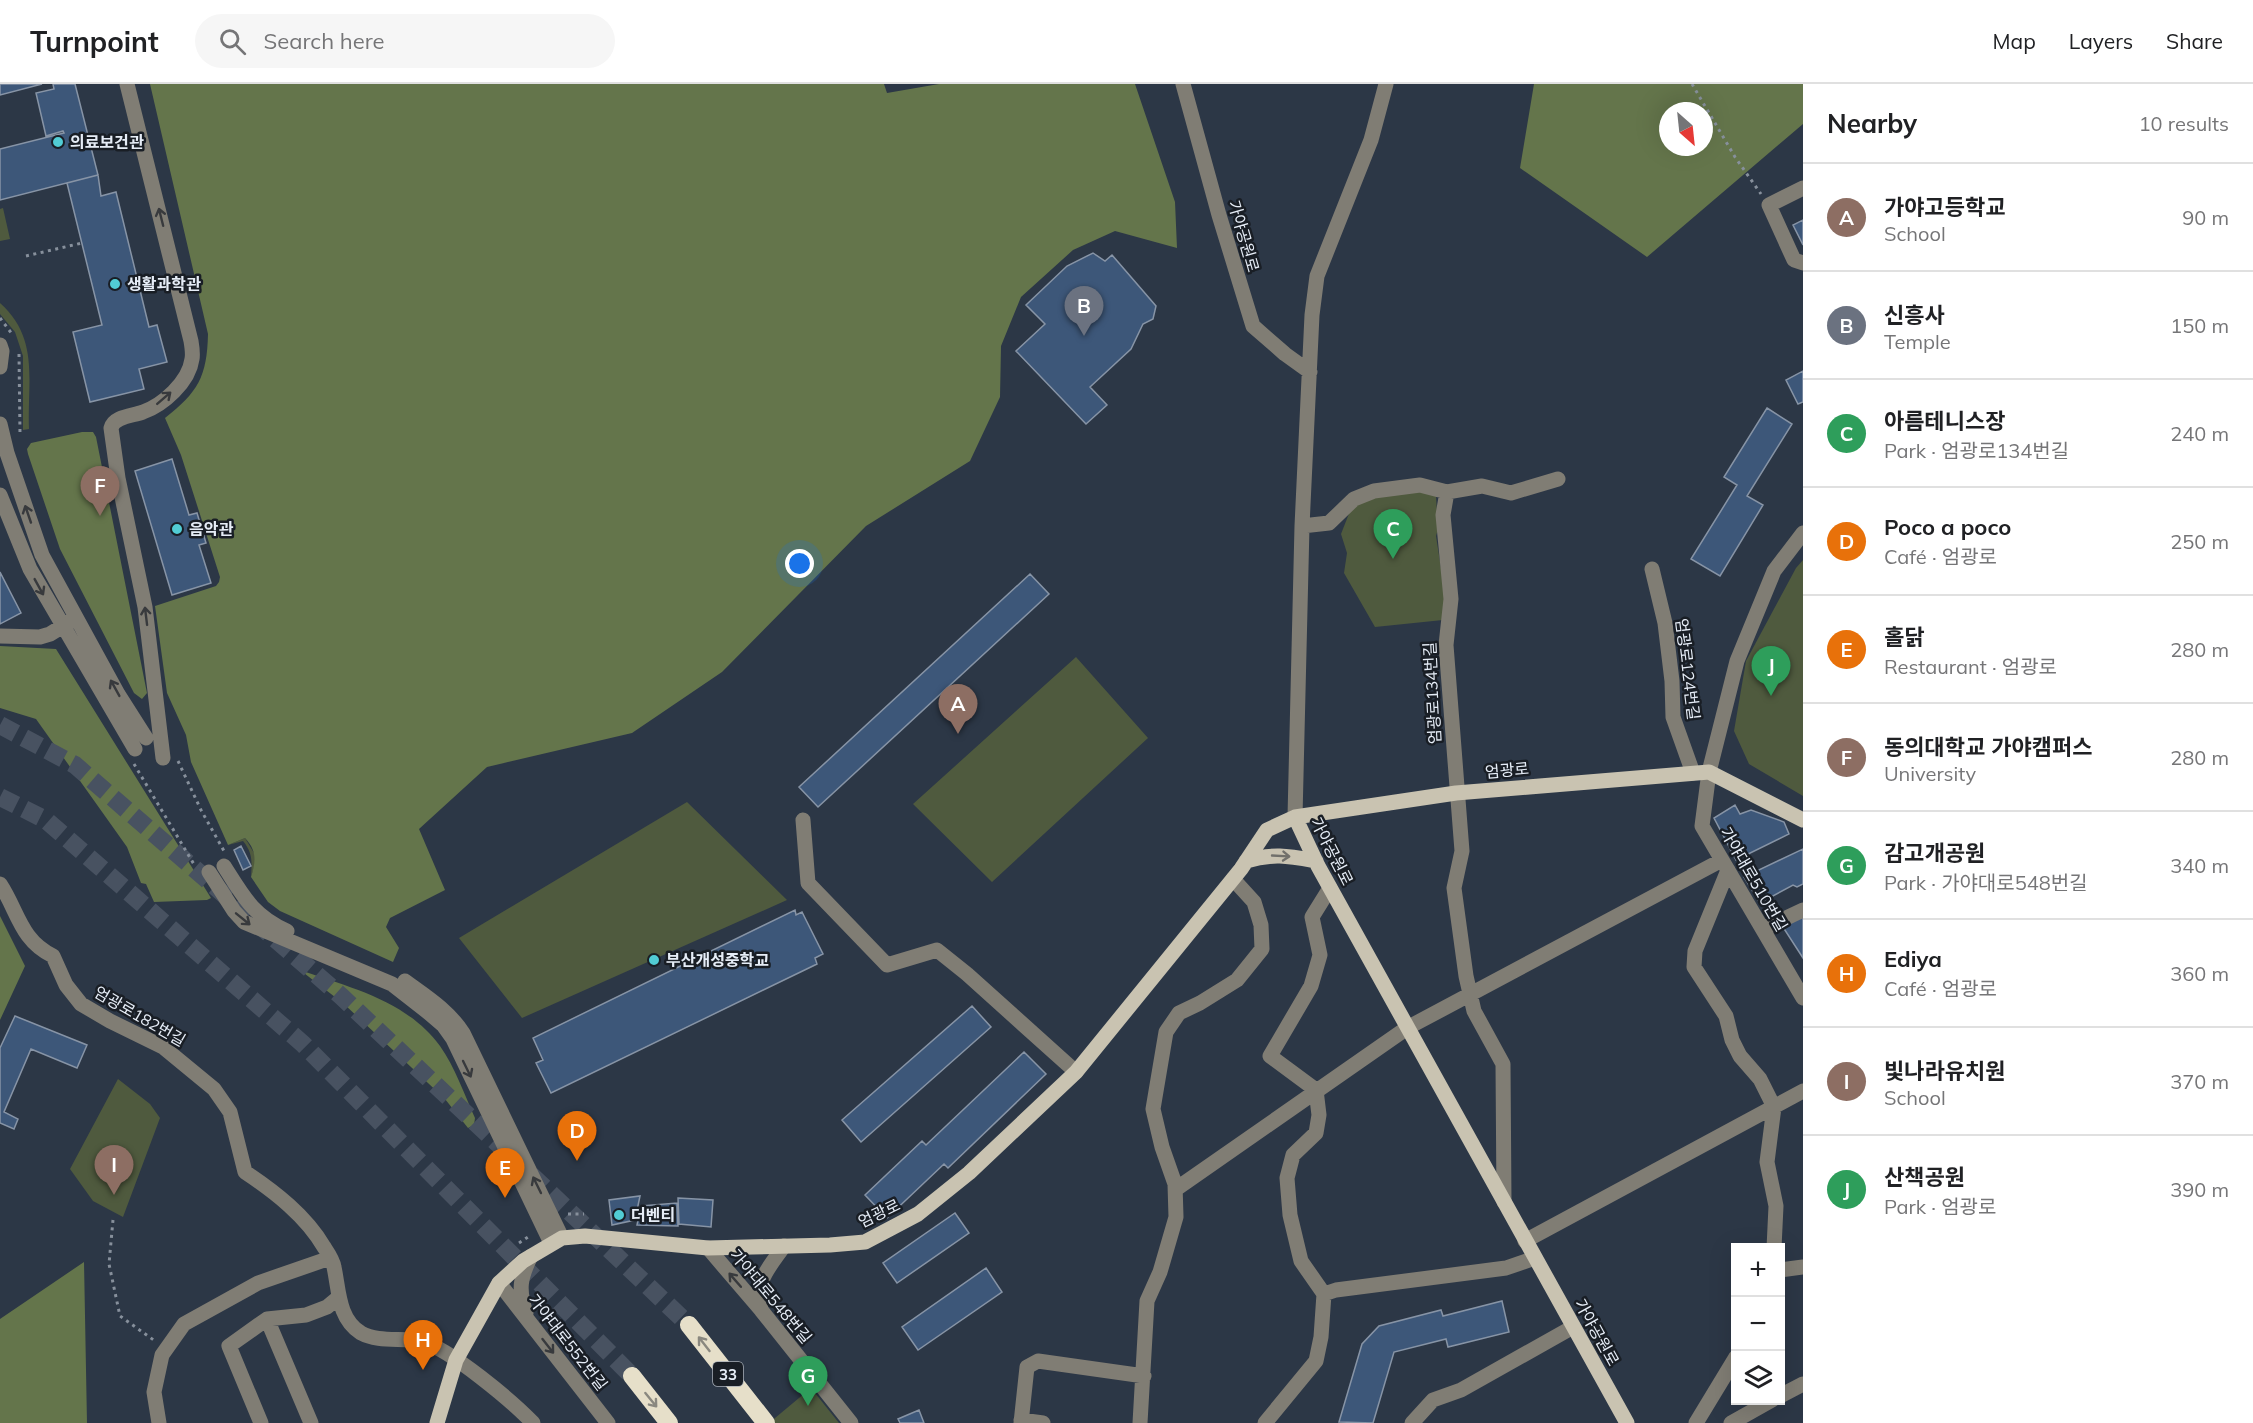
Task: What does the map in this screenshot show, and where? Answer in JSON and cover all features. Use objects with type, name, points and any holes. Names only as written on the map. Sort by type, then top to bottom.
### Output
[{"type":"highway","name":"33","points":[[689,1324],[766,1423]]},
{"type":"highway","points":[[632,1376],[669,1423]]},
{"type":"main road","name":"엄광로","points":[[437,1423],[456,1360],[499,1283],[531,1256],[557,1241],[585,1236],[708,1248],[865,1242],[918,1214],[969,1173],[1076,1072],[1233,879],[1267,830],[1295,817],[1456,793],[1709,772]]},
{"type":"main road","points":[[1709,772],[1803,820]]},
{"type":"main road","name":"가야공원로","points":[[1295,817],[1330,888],[1627,1423]]},
{"type":"main road","points":[[1246,861],[1267,855],[1286,855],[1316,861]]},
{"type":"street","points":[[127,84],[192,341],[189,371],[173,391],[157,405],[116,421],[111,428],[117,478],[145,607],[163,758]]},
{"type":"street","name":"가야공원로","points":[[1183,84],[1219,215],[1253,326],[1310,372]]},
{"type":"street","name":"가야공원로","points":[[1295,817],[1302,525],[1311,315],[1317,276],[1371,140],[1386,84]]},
{"type":"street","points":[[1803,188],[1769,205],[1794,260],[1803,263]]},
{"type":"street","points":[[0,367],[2,351],[8,343]]},
{"type":"street","points":[[0,423],[7,453],[42,555],[118,694],[141,744],[62,626],[26,561],[0,495]]},
{"type":"street","points":[[1302,525],[1329,523],[1354,499],[1374,491],[1420,485],[1447,492],[1482,486],[1511,493],[1558,479]]},
{"type":"street","name":"엄광로134번길","points":[[1447,492],[1443,515],[1451,599],[1446,645],[1462,851],[1454,888],[1466,976],[1474,1011],[1503,1064],[1504,1202]]},
{"type":"street","name":"가야대로510번길","points":[[1803,533],[1774,571],[1737,661],[1709,772],[1702,826],[1803,998]]},
{"type":"street","name":"엄광로124번길","points":[[1652,569],[1665,623],[1672,681],[1673,717],[1693,773]]},
{"type":"street","points":[[0,636],[40,637],[50,634],[76,617]]},
{"type":"street","points":[[803,820],[808,883],[886,965],[937,950],[1076,1072]]},
{"type":"street","points":[[1176,1189],[1407,1028],[1725,865]]},
{"type":"street","points":[[1725,865],[1695,951],[1694,968],[1726,1016],[1732,1040],[1740,1056],[1760,1079],[1774,1107],[1767,1162],[1776,1206],[1774,1243]]},
{"type":"street","points":[[217,869],[249,905],[272,924],[405,981],[453,1018],[477,1059],[553,1216],[557,1241],[453,1039],[442,1025],[392,984],[244,922],[234,911],[217,869]]},
{"type":"street","points":[[1140,1423],[1147,1301],[1160,1272],[1176,1217],[1176,1189],[1153,1109],[1166,1032],[1179,1013],[1237,980],[1262,949],[1261,925],[1254,902],[1233,879]]},
{"type":"street","name":"엄광로182번길","points":[[0,884],[27,935],[39,949],[53,956],[66,985],[81,1004],[163,1047],[214,1089],[230,1113],[245,1172],[262,1183],[304,1220],[330,1258],[334,1265],[339,1297],[349,1322],[362,1333],[387,1339],[408,1338],[427,1343],[456,1360]]},
{"type":"street","points":[[1265,1423],[1316,1361],[1321,1337],[1324,1294],[1301,1261],[1290,1215],[1287,1178],[1293,1155],[1316,1133],[1318,1115],[1316,1090],[1270,1056],[1311,986],[1320,955],[1312,917],[1330,888]]},
{"type":"street","points":[[1762,929],[1803,910]]},
{"type":"street","points":[[1525,1241],[1803,1091]]},
{"type":"street","points":[[553,1216],[585,1236]]},
{"type":"street","points":[[761,1310],[758,1295],[765,1273],[784,1246]]},
{"type":"street","name":"가야대로548번길","points":[[708,1248],[761,1310],[851,1423]]},
{"type":"street","points":[[528,1321],[521,1290],[522,1275],[531,1256]]},
{"type":"street","points":[[159,1423],[154,1392],[162,1355],[184,1324],[258,1282],[330,1258]]},
{"type":"street","points":[[1324,1294],[1506,1268],[1535,1258]]},
{"type":"street","points":[[1785,1269],[1803,1267]]},
{"type":"street","name":"가야대로552번길","points":[[499,1283],[608,1423]]},
{"type":"street","points":[[261,1423],[229,1346],[267,1319],[306,1315],[327,1306],[339,1297]]},
{"type":"street","points":[[267,1319],[311,1423]]},
{"type":"street","points":[[1412,1423],[1433,1400],[1461,1390],[1573,1327]]},
{"type":"street","points":[[456,1360],[499,1392],[533,1423]]},
{"type":"street","points":[[1043,1423],[1021,1422],[1027,1367],[1038,1360],[1144,1376]]},
{"type":"street","points":[[1696,1423],[1731,1365]]},
{"type":"street","points":[[1785,1393],[1803,1384]]},
{"type":"street","points":[[1731,1423],[1765,1405]]},
{"type":"path","points":[[1692,84],[1735,157],[1769,205]]},
{"type":"path","points":[[26,256],[82,243]]},
{"type":"path","points":[[0,318],[8,343]]},
{"type":"path","points":[[18,346],[20,442]]},
{"type":"path","points":[[113,1220],[109,1264],[120,1316],[167,1348]]},
{"type":"green space","points":[[150,84],[884,84],[887,93],[939,84],[1135,84],[1175,202],[1177,248],[1115,231],[1073,250],[1021,297],[1001,346],[1000,397],[970,461],[866,526],[722,672],[632,733],[487,767],[419,829],[445,890],[390,918],[386,927],[399,948],[393,962],[280,911],[268,902],[251,877],[254,866],[252,847],[245,838],[228,845],[191,762],[186,735],[167,693],[155,606],[216,586],[220,577],[181,455],[165,418],[186,400],[203,373],[208,334]]},
{"type":"green space","points":[[1534,84],[1803,84],[1803,124],[1647,257],[1520,168]]},
{"type":"green space","points":[[3,208],[10,239],[0,241],[0,209]]},
{"type":"green space","points":[[0,303],[13,317],[26,346],[29,362],[29,429],[23,430],[23,356],[15,332],[0,314]]},
{"type":"green space","points":[[82,432],[93,432],[96,437],[147,693],[142,699],[134,693],[60,549],[28,454],[27,449],[31,443]]},
{"type":"green space","points":[[1418,491],[1436,496],[1438,529],[1436,536],[1445,594],[1443,620],[1375,627],[1344,573],[1347,553],[1341,534],[1350,511],[1359,502],[1374,496]]},
{"type":"green space","points":[[1803,560],[1803,796],[1749,764],[1734,731],[1746,661],[1796,568]]},
{"type":"green space","points":[[0,646],[56,649],[211,898],[154,902],[146,884],[141,883],[127,847],[36,719],[0,708]]},
{"type":"green space","points":[[1076,657],[1148,738],[992,882],[913,804]]},
{"type":"green space","points":[[687,802],[787,900],[522,1018],[459,938]]},
{"type":"green space","points":[[245,838],[257,858],[251,877],[251,858],[246,845],[243,841],[228,845]]},
{"type":"green space","points":[[0,916],[25,966],[0,1020]]},
{"type":"green space","points":[[300,970],[376,997],[411,1017],[426,1030],[440,1046],[455,1072],[475,1118],[474,1125],[468,1128],[445,1099],[344,1004]]},
{"type":"green space","points":[[118,1079],[150,1104],[160,1118],[123,1217],[93,1201],[70,1169]]},
{"type":"green space","points":[[84,1262],[87,1423],[0,1423],[0,1319]]},
{"type":"green space","points":[[811,1388],[839,1423],[769,1423]]},
{"type":"building","points":[[0,84],[42,84],[0,95]]},
{"type":"building","name":"의료보건관","points":[[53,84],[75,84],[98,175],[0,200],[0,149],[64,133],[63,131],[46,136],[36,93],[54,89]]},
{"type":"building","name":"생활과학관","points":[[98,175],[101,196],[116,192],[149,327],[157,325],[167,362],[139,369],[144,389],[90,402],[73,332],[102,325],[67,183]]},
{"type":"building","points":[[1803,220],[1803,245],[1793,225]]},
{"type":"building","points":[[1093,253],[1105,261],[1112,255],[1156,306],[1153,319],[1143,324],[1131,349],[1090,387],[1107,405],[1086,424],[1016,351],[1045,324],[1026,305],[1067,266]]},
{"type":"building","points":[[1803,371],[1803,402],[1798,404],[1786,380]]},
{"type":"building","points":[[1767,408],[1792,424],[1747,496],[1763,505],[1720,576],[1691,559],[1737,485],[1724,477]]},
{"type":"building","name":"음악관","points":[[172,459],[189,515],[197,513],[206,543],[199,545],[211,583],[172,595],[135,471]]},
{"type":"building","points":[[0,572],[21,613],[0,624]]},
{"type":"building","points":[[1030,574],[1049,594],[818,807],[799,787]]},
{"type":"building","points":[[1735,805],[1740,814],[1751,810],[1784,822],[1789,834],[1736,860],[1714,818]]},
{"type":"building","points":[[241,846],[251,866],[243,870],[234,850]]},
{"type":"building","points":[[1803,849],[1803,884],[1797,887],[1793,885],[1760,903],[1744,877]]},
{"type":"building","points":[[795,910],[796,915],[802,912],[823,954],[815,958],[817,964],[551,1093],[536,1063],[543,1060],[533,1038]]},
{"type":"building","points":[[1803,910],[1803,958],[1779,921]]},
{"type":"building","points":[[972,1006],[991,1027],[861,1142],[842,1120]]},
{"type":"building","points":[[15,1016],[87,1045],[77,1068],[31,1049],[4,1112],[18,1119],[14,1129],[0,1123],[0,1048]]},
{"type":"building","points":[[1024,1052],[1046,1074],[948,1168],[944,1164],[887,1218],[865,1195],[922,1141],[926,1145]]},
{"type":"building","points":[[640,1196],[635,1220],[612,1225],[609,1200]]},
{"type":"building","points":[[678,1198],[713,1200],[711,1227],[679,1224]]},
{"type":"building","points":[[677,1203],[678,1226],[637,1225],[641,1206]]},
{"type":"building","points":[[955,1213],[969,1233],[897,1283],[883,1263]]},
{"type":"building","points":[[986,1268],[1002,1292],[918,1350],[902,1327]]},
{"type":"building","points":[[1502,1301],[1509,1332],[1448,1347],[1446,1339],[1394,1352],[1373,1423],[1339,1422],[1362,1344],[1379,1326],[1441,1310],[1443,1316]]},
{"type":"building","points":[[919,1410],[924,1423],[900,1423],[898,1419]]},
{"type":"tunnel","points":[[0,725],[75,765],[341,996],[511,1156]]},
{"type":"tunnel","points":[[0,797],[46,820],[303,1044],[632,1376]]},
{"type":"tunnel","points":[[531,1175],[689,1325]]},
{"type":"place","name":"의료보건관","points":[[58,142]]},
{"type":"place","name":"생활과학관","points":[[115,284]]},
{"type":"place","name":"신흥사","points":[[1084,336]]},
{"type":"place","name":"동의대학교 가야캠퍼스","points":[[100,516]]},
{"type":"place","name":"음악관","points":[[177,529]]},
{"type":"place","name":"아름테니스장","points":[[1393,559]]},
{"type":"place","name":"산책공원","points":[[1771,696]]},
{"type":"place","name":"가야고등학교","points":[[958,734]]},
{"type":"place","name":"부산개성중학교","points":[[654,960]]},
{"type":"place","name":"Poco a poco","points":[[577,1161]]},
{"type":"place","name":"빛나라유치원","points":[[114,1195]]},
{"type":"place","name":"홀닭","points":[[505,1198]]},
{"type":"place","name":"더벤티","points":[[619,1215]]},
{"type":"place","name":"Ediya","points":[[423,1370]]},
{"type":"place","name":"감고개공원","points":[[808,1406]]}]
